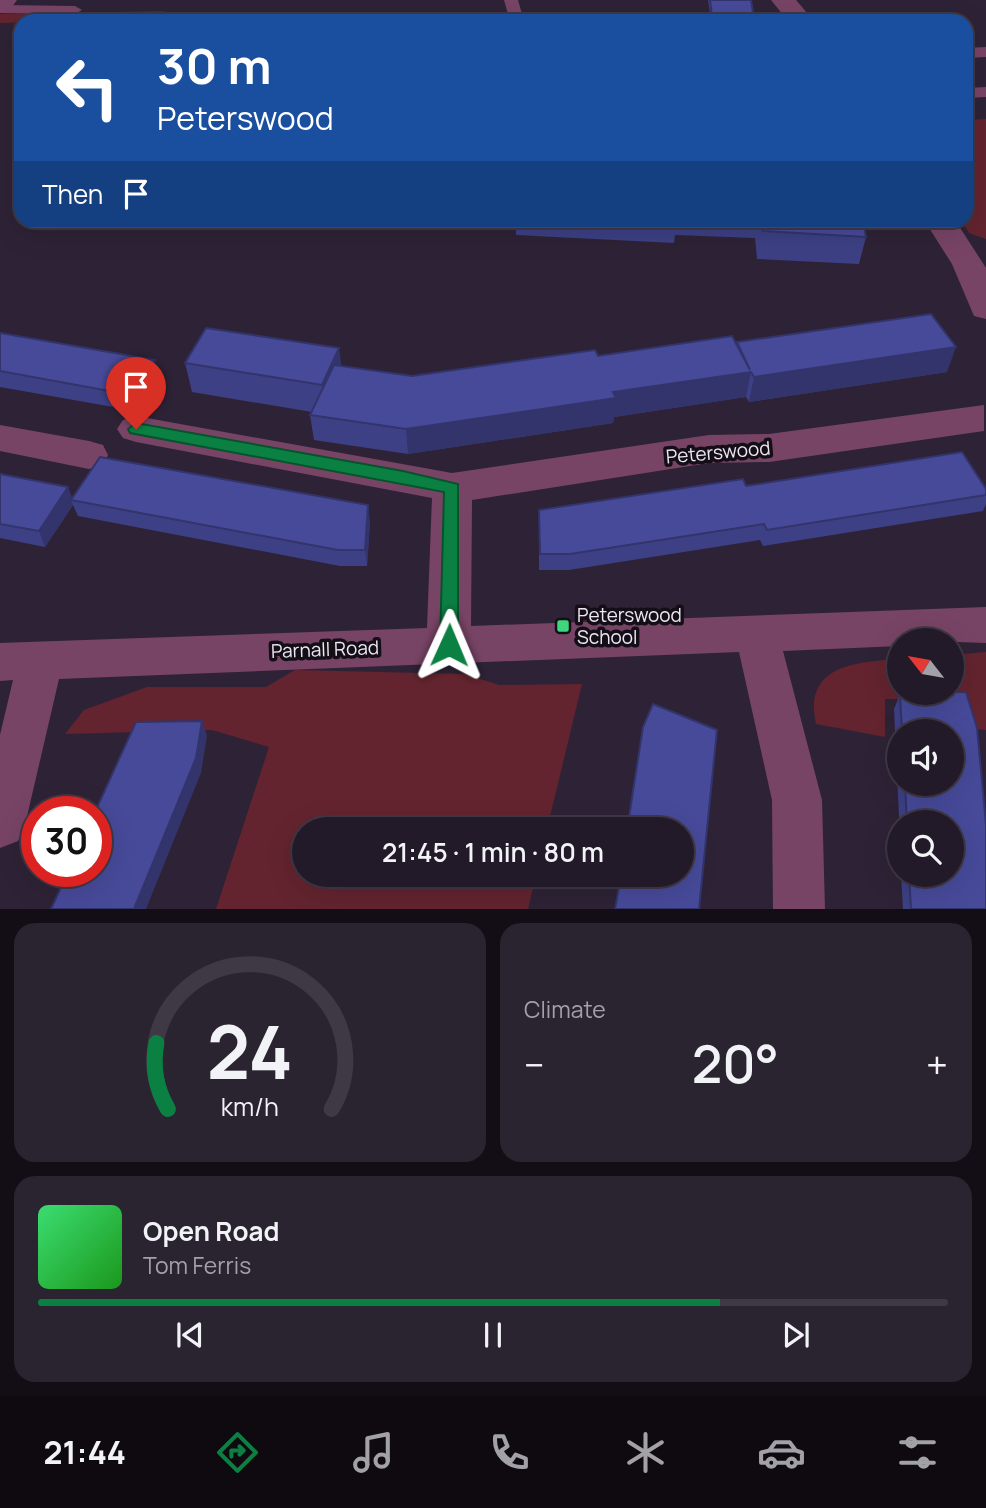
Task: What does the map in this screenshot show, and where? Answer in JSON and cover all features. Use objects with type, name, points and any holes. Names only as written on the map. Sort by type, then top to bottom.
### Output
[{"type":"street","points":[[0,7],[5,0]]},
{"type":"street","points":[[783,0],[795,14]]},
{"type":"street","points":[[947,228],[977,264],[986,308]]},
{"type":"street","name":"Peterswood","points":[[136,429],[452,488],[709,449],[769,448],[984,418]]},
{"type":"street","points":[[0,438],[89,455]]},
{"type":"street","points":[[449,645],[452,488]]},
{"type":"street","name":"Parnall Road","points":[[20,661],[757,636],[986,625]]},
{"type":"street","points":[[757,636],[797,800],[799,909]]},
{"type":"street","points":[[0,825],[15,774],[20,661]]},
{"type":"lane","points":[[0,7],[75,10]]},
{"type":"shaded area","points":[[168,11],[150,14],[14,14],[14,23],[0,23],[0,14]]},
{"type":"shaded area","points":[[986,119],[986,239],[969,233],[966,228],[973,228],[973,120]]},
{"type":"shaded area","points":[[986,652],[986,730],[969,728],[957,705],[964,705],[964,654]]},
{"type":"shaded area","points":[[887,660],[885,737],[816,724],[814,704],[817,689],[825,678],[836,670],[866,662]]},
{"type":"shaded area","points":[[295,670],[465,674],[499,685],[582,684],[550,817],[292,817],[292,887],[533,887],[528,909],[216,909],[269,747],[212,730],[65,734],[84,710],[147,687],[266,687]]},
{"type":"building","points":[[710,0],[751,0],[753,14],[712,14]]},
{"type":"building","points":[[762,228],[864,228],[866,237],[763,231]]},
{"type":"building","points":[[931,314],[956,347],[754,377],[751,372],[613,392],[616,398],[406,429],[310,415],[334,365],[412,376],[595,350],[598,356],[732,336],[750,370],[737,342]]},
{"type":"building","points":[[206,328],[339,348],[322,385],[185,363]]},
{"type":"building","points":[[0,333],[155,360],[131,395],[0,371]]},
{"type":"building","points":[[962,452],[986,489],[986,495],[767,530],[764,524],[570,554],[540,554],[539,510],[743,479],[746,486]]},
{"type":"building","points":[[100,457],[368,505],[365,550],[338,550],[71,500]]},
{"type":"building","points":[[0,474],[68,487],[39,531],[0,524]]},
{"type":"building","points":[[966,692],[977,728],[986,825],[986,909],[911,909],[910,887],[964,887],[964,810],[906,810],[906,796],[964,796],[964,719],[901,719],[901,705],[964,705]]},
{"type":"building","points":[[653,704],[717,730],[699,909],[615,909],[619,887],[694,887],[694,817],[629,817],[643,727]]},
{"type":"building","points":[[202,721],[196,758],[134,909],[51,909],[61,887],[112,887],[112,796],[102,796],[136,722]]},
{"type":"place","name":"Peterswood School","points":[[563,626]]},
{"type":"route","points":[[136,429],[452,488],[449,645]]}]
